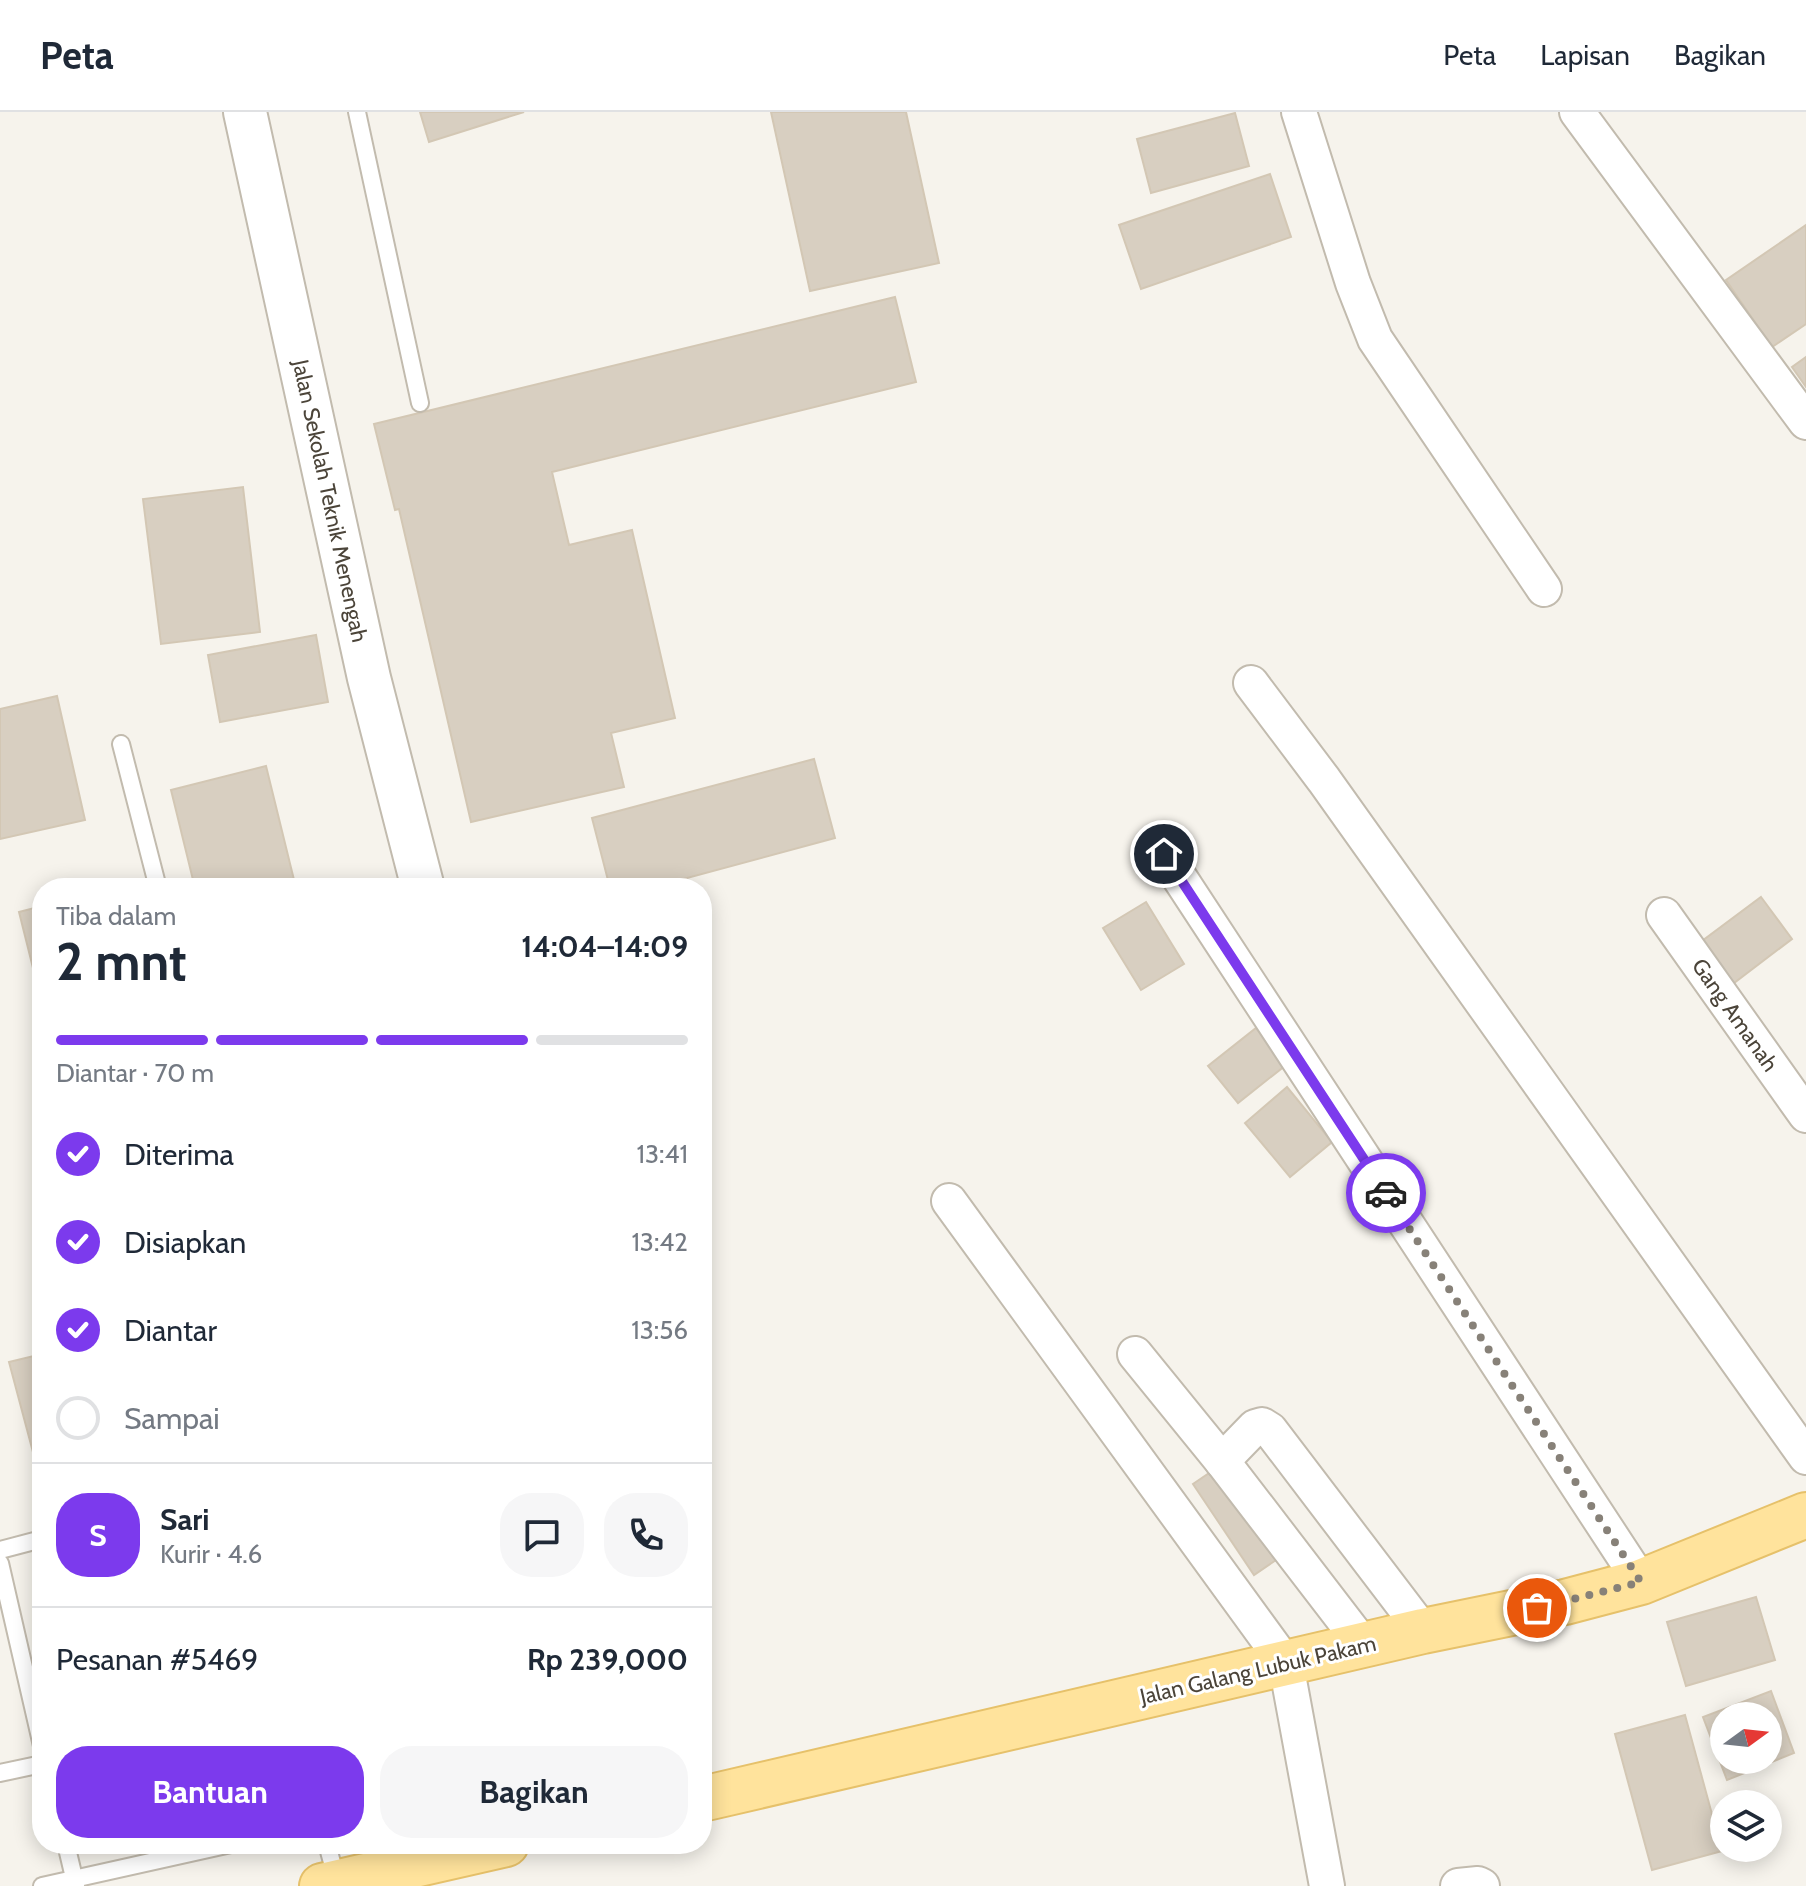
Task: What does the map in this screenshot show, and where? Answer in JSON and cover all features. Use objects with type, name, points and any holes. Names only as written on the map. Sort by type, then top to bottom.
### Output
[{"type":"main road","name":"Jalan Galang Lubuk Pakam","points":[[712,1797],[1423,1631],[1565,1602],[1641,1582],[1806,1515]]},
{"type":"main road","points":[[329,1871],[440,1854]]},
{"type":"street","name":"Jalan Sekolah Teknik Menengah","points":[[245,112],[369,678],[420,878]]},
{"type":"street","points":[[1299,112],[1353,283],[1375,339],[1544,589]]},
{"type":"street","points":[[1577,112],[1806,422]]},
{"type":"street","points":[[1251,683],[1334,793],[1806,1457]]},
{"type":"street","points":[[1164,854],[1641,1582]]},
{"type":"street","name":"Gang Amanah","points":[[1664,915],[1806,1115]]},
{"type":"street","points":[[949,1201],[1286,1664],[1327,1886]]},
{"type":"street","points":[[1135,1354],[1222,1461],[1364,1646]]},
{"type":"street","points":[[1222,1461],[1255,1427],[1262,1425],[1270,1430],[1423,1631]]},
{"type":"street","points":[[1458,1886],[1482,1886]]},
{"type":"lane","points":[[357,112],[420,403]]},
{"type":"lane","points":[[121,744],[155,878]]},
{"type":"lane","points":[[0,1550],[32,1542]]},
{"type":"lane","points":[[0,1563],[32,1702]]},
{"type":"lane","points":[[0,1773],[32,1766]]},
{"type":"lane","points":[[68,1854],[75,1882]]},
{"type":"lane","points":[[42,1886],[75,1882],[190,1854]]},
{"type":"building","points":[[420,112],[524,112],[429,142]]},
{"type":"building","points":[[771,112],[906,112],[939,263],[810,291]]},
{"type":"building","points":[[1235,113],[1249,166],[1151,193],[1137,139]]},
{"type":"building","points":[[1270,174],[1291,237],[1141,289],[1119,225]]},
{"type":"building","points":[[1806,225],[1806,324],[1772,347],[1726,280]]},
{"type":"building","points":[[895,297],[916,382],[552,472],[569,545],[632,530],[675,718],[611,733],[624,787],[471,822],[399,509],[395,510],[374,424]]},
{"type":"building","points":[[1806,357],[1806,387],[1792,367]]},
{"type":"building","points":[[243,487],[260,632],[161,644],[143,499]]},
{"type":"building","points":[[316,635],[328,702],[220,722],[208,655]]},
{"type":"building","points":[[57,696],[85,820],[0,839],[0,709]]},
{"type":"building","points":[[814,759],[835,838],[687,878],[607,878],[592,818]]},
{"type":"building","points":[[266,766],[294,878],[193,878],[171,790]]},
{"type":"building","points":[[1761,897],[1792,939],[1734,983],[1702,941]]},
{"type":"building","points":[[1146,902],[1184,964],[1141,990],[1103,928]]},
{"type":"building","points":[[32,909],[32,964],[19,912]]},
{"type":"building","points":[[1256,1028],[1286,1065],[1238,1103],[1208,1066]]},
{"type":"building","points":[[1287,1087],[1332,1142],[1290,1177],[1245,1123]]},
{"type":"building","points":[[32,1356],[32,1448],[9,1362]]},
{"type":"building","points":[[1224,1463],[1285,1554],[1254,1575],[1193,1484]]},
{"type":"building","points":[[1756,1597],[1775,1660],[1686,1686],[1667,1622]]},
{"type":"building","points":[[1771,1691],[1775,1702],[1742,1702]]},
{"type":"building","points":[[1710,1714],[1710,1735],[1703,1717]]},
{"type":"building","points":[[1685,1715],[1710,1807],[1710,1854],[1652,1870],[1615,1734]]},
{"type":"building","points":[[1782,1721],[1794,1753],[1782,1758]]},
{"type":"building","points":[[1725,1774],[1742,1774],[1727,1780]]},
{"type":"way so far","points":[[1386,1193],[1641,1582],[1537,1608]]},
{"type":"route","points":[[1164,854],[1386,1193]]}]
